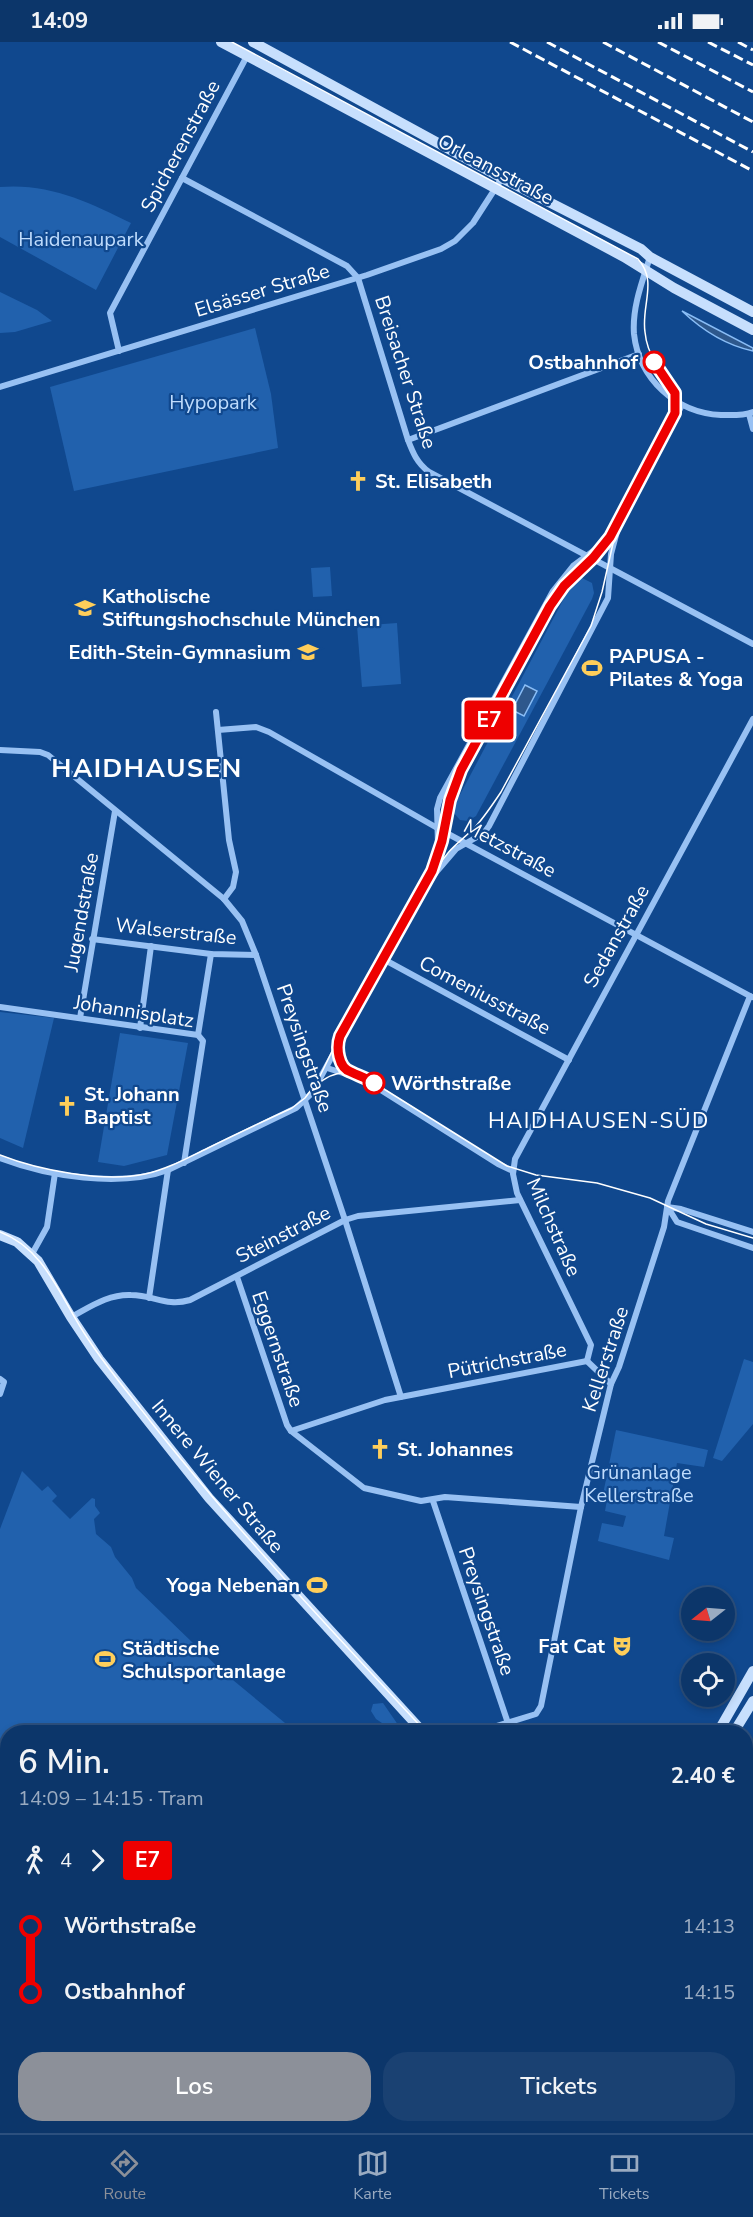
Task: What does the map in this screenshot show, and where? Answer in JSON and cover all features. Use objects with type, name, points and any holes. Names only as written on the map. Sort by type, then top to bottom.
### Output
[{"type":"main road","name":"Orleansstraße","points":[[221,42],[753,330]]},
{"type":"main road","name":"Orleansstraße","points":[[253,42],[753,312]]},
{"type":"main road","name":"Innere Wiener Straße","points":[[0,1234],[17,1242],[32,1254],[44,1270],[70,1317],[99,1359],[209,1498],[417,1725]]},
{"type":"main road","points":[[722,1725],[753,1671]]},
{"type":"main road","points":[[738,1725],[753,1701]]},
{"type":"street","name":"Spicherenstraße","points":[[119,351],[110,313],[247,56]]},
{"type":"street","name":"Breisacher Straße","points":[[182,178],[346,266],[358,278],[408,440],[415,457],[429,472],[753,644]]},
{"type":"street","name":"Elsässer Straße","points":[[0,387],[418,259],[455,241],[473,223],[502,178]]},
{"type":"street","points":[[650,257],[635,304],[634,318],[634,335],[639,354],[650,376],[660,388],[682,405],[711,414],[751,413],[753,429]]},
{"type":"street","points":[[408,440],[639,354]]},
{"type":"street","points":[[429,879],[456,849],[484,833],[489,826],[608,598],[612,551],[619,524],[682,405]]},
{"type":"street","points":[[0,1158],[28,1168],[55,1173],[122,1179],[147,1177],[168,1170],[291,1110],[305,1100],[316,1088],[429,879],[439,829],[437,809],[440,798],[553,591],[573,566],[589,555],[619,524]]},
{"type":"street","points":[[216,712],[229,840],[236,872],[233,886],[225,899]]},
{"type":"street","name":"Sedanstraße","points":[[513,1171],[515,1159],[753,719]]},
{"type":"street","name":"Metzstraße","points":[[218,730],[256,727],[269,732],[439,829],[752,997]]},
{"type":"street","name":"Preysingstraße","points":[[0,750],[44,753],[225,899],[242,921],[256,955],[305,1100],[401,1397]]},
{"type":"street","name":"Jugendstraße","points":[[80,1018],[115,811]]},
{"type":"street","name":"Walserstraße","points":[[92,939],[211,954],[256,955]]},
{"type":"street","points":[[141,1028],[152,946]]},
{"type":"street","points":[[198,1035],[211,954]]},
{"type":"street","name":"Comeniusstraße","points":[[385,960],[569,1060]]},
{"type":"street","name":"Kellerstraße","points":[[500,1725],[536,1714],[541,1706],[581,1507],[611,1384],[619,1367],[664,1227],[667,1206],[752,997]]},
{"type":"street","name":"Johannisplatz","points":[[0,1007],[198,1035],[203,1041],[184,1162]]},
{"type":"street","name":"Milchstraße","points":[[327,1068],[365,1080],[498,1164],[513,1171],[520,1200],[591,1345],[587,1360]]},
{"type":"street","points":[[149,1298],[168,1170]]},
{"type":"street","points":[[32,1254],[47,1227],[55,1173]]},
{"type":"street","name":"Steinstraße","points":[[70,1317],[118,1295],[133,1295],[162,1302],[181,1303],[237,1277],[345,1220],[367,1215],[520,1200]]},
{"type":"street","points":[[667,1206],[753,1232]]},
{"type":"street","points":[[667,1206],[677,1222],[753,1248]]},
{"type":"street","name":"Eggernstraße","points":[[237,1277],[278,1403],[291,1431]]},
{"type":"street","name":"Pütrichstraße","points":[[291,1431],[385,1400],[587,1360],[611,1384]]},
{"type":"street","points":[[0,1394],[2,1380]]},
{"type":"street","points":[[291,1431],[364,1488],[421,1501],[452,1497],[581,1507]]},
{"type":"street","name":"Preysingstraße","points":[[433,1500],[507,1723]]},
{"type":"green space","name":"Haidenaupark","points":[[0,187],[52,191],[84,201],[131,223],[96,290],[0,237]]},
{"type":"green space","points":[[0,292],[37,310],[52,321],[15,332],[0,333]]},
{"type":"green space","name":"Hypopark","points":[[255,328],[271,394],[278,448],[74,491],[50,387]]},
{"type":"green space","points":[[330,567],[332,596],[313,597],[311,568]]},
{"type":"green space","points":[[582,578],[592,583],[594,593],[592,599],[476,816],[468,821],[460,820],[454,813],[454,806],[570,587],[577,579]]},
{"type":"green space","points":[[397,623],[401,684],[362,687],[357,626]]},
{"type":"green space","points":[[0,1012],[54,1018],[23,1148],[0,1138]]},
{"type":"green space","points":[[120,1033],[188,1043],[167,1155],[124,1166],[98,1162]]},
{"type":"green space","points":[[744,1359],[753,1362],[753,1424],[722,1461],[713,1458]]},
{"type":"green space","name":"Grünanlage Kellerstraße","points":[[616,1430],[708,1450],[704,1467],[677,1463],[664,1536],[674,1538],[669,1560],[598,1541],[602,1523],[623,1527],[626,1516],[605,1511],[607,1500],[602,1499]]},
{"type":"green space","name":"Städtische Schulsportanlage","points":[[22,1471],[42,1491],[48,1486],[57,1496],[52,1501],[70,1519],[92,1498],[95,1499],[95,1506],[100,1513],[94,1519],[96,1534],[111,1547],[136,1588],[222,1671],[288,1725],[0,1725],[0,1529]]},
{"type":"green space","points":[[383,1703],[398,1725],[385,1725],[376,1719],[371,1711],[373,1704]]},
{"type":"shaded area","points":[[682,311],[753,348],[753,351],[715,336]]},
{"type":"shaded area","points":[[525,685],[537,691],[524,716],[512,710]]},
{"type":"tram line","points":[[0,1155],[33,1166],[71,1174],[110,1177],[145,1174],[162,1169],[240,1133],[292,1108],[305,1098],[317,1082],[340,1035],[432,871],[442,841],[450,800],[461,770],[554,600],[564,586],[593,558],[610,537],[676,410],[673,391],[652,356],[646,340],[644,322],[648,285],[644,267],[638,259],[232,42]]},
{"type":"tram line","name":"E7","points":[[374,1083],[360,1074],[350,1072],[344,1066],[338,1051],[338,1041],[432,871],[442,841],[453,789],[461,770],[557,595],[610,537],[675,413],[675,393],[654,362]]},
{"type":"tram line","points":[[438,868],[450,850],[479,822],[501,792],[591,626],[602,592],[614,539]]},
{"type":"tram line","points":[[339,1039],[338,1050],[341,1059],[354,1076]]},
{"type":"tram line","points":[[316,1086],[336,1074],[348,1072],[360,1074],[507,1166],[536,1175],[597,1183],[650,1198],[706,1224],[753,1238]]},
{"type":"tram line","points":[[0,1232],[16,1240],[41,1263],[95,1350],[184,1462],[286,1580],[420,1725]]},
{"type":"railway","points":[[510,42],[753,171]]},
{"type":"railway","points":[[547,42],[753,152]]},
{"type":"railway","points":[[603,42],[753,122]]},
{"type":"railway","points":[[658,42],[753,92]]},
{"type":"railway","points":[[708,42],[753,65]]},
{"type":"railway","points":[[738,42],[753,50]]},
{"type":"place","name":"Ostbahnhof","points":[[654,362]]},
{"type":"place","name":"St. Elisabeth","points":[[358,481]]},
{"type":"place","name":"Katholische Stiftungshochschule München","points":[[85,608]]},
{"type":"place","name":"Edith-Stein-Gymnasium","points":[[308,652]]},
{"type":"place","name":"PAPUSA - Pilates & Yoga","points":[[592,668]]},
{"type":"place","name":"Wörthstraße","points":[[374,1083]]},
{"type":"place","name":"St. Johann Baptist","points":[[67,1106]]},
{"type":"place","name":"St. Johannes","points":[[380,1449]]},
{"type":"place","name":"Yoga Nebenan","points":[[317,1585]]},
{"type":"place","name":"Fat Cat","points":[[622,1646]]},
{"type":"place","name":"Städtische Schulsportanlage","points":[[105,1659]]},
{"type":"district","name":"HAIDHAUSEN","points":[[147,768]]},
{"type":"district","name":"HAIDHAUSEN-SÜD","points":[[599,1120]]}]
